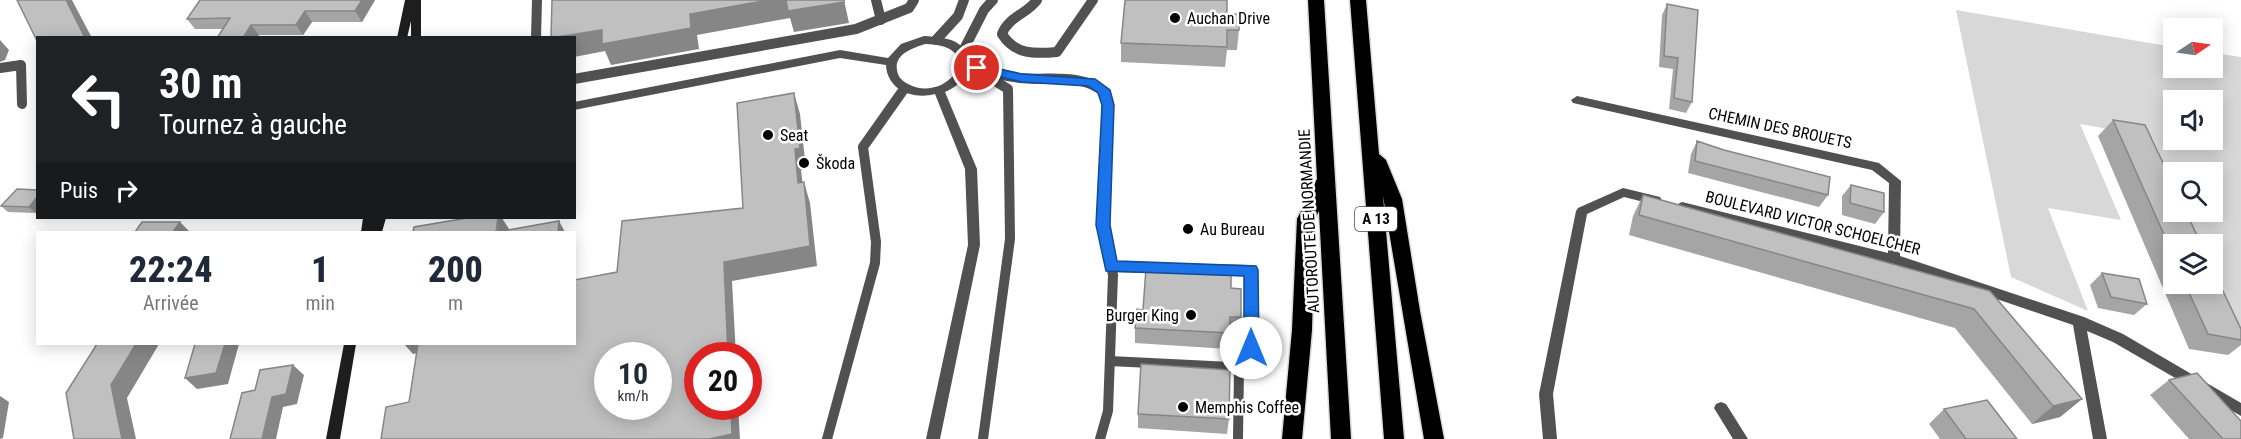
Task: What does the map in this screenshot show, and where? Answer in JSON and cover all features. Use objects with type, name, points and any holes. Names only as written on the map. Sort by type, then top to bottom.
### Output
[{"type":"highway","name":"AUTOROUTE DE NORMANDIE","points":[[1317,0],[1341,439]]},
{"type":"highway","name":"A 13","points":[[1358,0],[1394,439]]},
{"type":"highway","points":[[1370,144],[1393,199],[1410,310],[1434,439]]},
{"type":"highway","points":[[1292,439],[1302,330],[1306,219],[1326,177]]},
{"type":"main road","points":[[402,36],[410,0]]},
{"type":"main road","points":[[416,0],[416,36]]},
{"type":"main road","points":[[333,439],[350,345]]},
{"type":"street","points":[[936,40],[956,47],[962,53],[965,64],[958,79],[939,90],[927,93],[904,89],[894,82],[890,72],[890,62],[903,48],[913,43],[936,40]]},
{"type":"street","points":[[576,106],[840,54],[890,62]]},
{"type":"street","points":[[933,439],[974,245],[971,170],[939,90]]},
{"type":"street","name":"CHEMIN DES BROUETS","points":[[1577,100],[1875,166],[1895,181],[1894,259]]},
{"type":"street","name":"BOULEVARD VICTOR SCHOELCHER","points":[[1550,439],[1546,394],[1582,211],[1623,192],[1894,259],[2079,321],[2118,338],[2241,410]]},
{"type":"street","points":[[2079,321],[2100,439]]},
{"type":"street","points":[[1721,408],[1741,439]]},
{"type":"lane","points":[[536,36],[537,0]]},
{"type":"lane","points":[[876,0],[881,20]]},
{"type":"lane","points":[[576,79],[856,29],[909,8],[914,0]]},
{"type":"lane","points":[[936,40],[958,16],[964,0]]},
{"type":"lane","points":[[962,53],[984,10],[993,0]]},
{"type":"lane","points":[[1037,0],[1032,7],[1008,21],[1002,34],[1010,47],[1027,54],[1057,52],[1093,0]]},
{"type":"lane","points":[[965,64],[989,72],[1022,78],[1090,82],[1106,93],[1108,142],[1103,225],[1111,267],[1110,361],[1108,411],[1100,439]]},
{"type":"lane","points":[[0,68],[21,65],[22,104]]},
{"type":"lane","points":[[1008,89],[1022,78]]},
{"type":"lane","points":[[958,79],[995,81],[1008,89]]},
{"type":"lane","points":[[827,439],[875,263],[876,242],[863,147],[904,89]]},
{"type":"lane","points":[[983,439],[1010,239],[1008,89]]},
{"type":"lane","points":[[1110,361],[1251,368],[1251,270],[1111,267]]},
{"type":"lane","points":[[1238,439],[1239,367]]},
{"type":"lane","points":[[2220,398],[2222,410],[2229,419]]},
{"type":"shaded area","points":[[1956,10],[2163,45],[2163,78],[2223,78],[2223,54],[2241,57],[2241,335],[2223,294],[2223,234],[2195,234],[2190,222],[2223,222],[2223,162],[2163,162],[2152,137],[2080,124],[2121,220],[2048,208],[2088,311],[2011,277]]},
{"type":"building","points":[[17,0],[66,0],[84,36],[36,36],[36,39]]},
{"type":"building","points":[[200,0],[362,0],[355,11],[305,11],[296,25],[251,25],[244,36],[218,36],[230,18],[187,19]]},
{"type":"building","points":[[552,0],[769,0],[690,14],[691,28],[602,44],[602,30],[551,36]]},
{"type":"building","points":[[786,0],[844,0],[844,2],[788,11]]},
{"type":"building","name":"Auchan Drive","points":[[1125,0],[1227,0],[1227,14],[1239,14],[1239,30],[1227,30],[1227,47],[1121,43]]},
{"type":"building","points":[[1667,4],[1698,10],[1692,102],[1674,98],[1678,58],[1664,56]]},
{"type":"building","points":[[794,93],[800,148],[795,149],[798,183],[804,182],[810,246],[724,262],[727,342],[684,342],[684,420],[732,420],[732,434],[709,439],[381,439],[386,407],[409,402],[418,345],[576,345],[576,280],[617,272],[622,221],[743,208],[737,103]]},
{"type":"building","points":[[2113,120],[2145,125],[2163,163],[2163,222],[2191,222],[2196,234],[2164,234]]},
{"type":"building","points":[[1697,141],[1830,177],[1828,195],[1695,161]]},
{"type":"building","points":[[1851,185],[1884,193],[1884,212],[1850,203]]},
{"type":"building","points":[[17,189],[36,190],[36,198],[29,207],[1,206]]},
{"type":"building","points":[[1643,195],[1990,291],[2082,399],[2053,406],[1974,309],[1639,215]]},
{"type":"building","points":[[461,219],[498,219],[496,231],[413,231],[414,227]]},
{"type":"building","points":[[559,221],[558,231],[502,231]]},
{"type":"building","points":[[142,222],[180,222],[174,231],[136,231]]},
{"type":"building","name":"Burger King","points":[[1146,268],[1231,273],[1231,288],[1241,289],[1241,317],[1230,317],[1230,333],[1135,328],[1137,309],[1143,310]]},
{"type":"building","points":[[2102,273],[2139,279],[2147,304],[2111,297]]},
{"type":"building","points":[[2223,291],[2241,329],[2241,340],[2208,334],[2190,294],[2223,294]]},
{"type":"building","points":[[96,345],[135,345],[111,385],[122,439],[74,439],[66,393]]},
{"type":"building","points":[[195,345],[225,345],[216,373],[185,378]]},
{"type":"building","name":"Memphis Coffee","points":[[1141,364],[1230,370],[1229,419],[1138,414]]},
{"type":"building","points":[[293,365],[286,394],[272,397],[262,439],[230,439],[242,393],[255,390],[260,370]]},
{"type":"building","points":[[2197,373],[2241,421],[2241,439],[2223,439],[2169,380]]},
{"type":"building","points":[[1987,400],[2017,439],[1966,439],[1944,409]]},
{"type":"place","name":"Auchan Drive","points":[[1175,18]]},
{"type":"place","name":"Seat","points":[[768,135]]},
{"type":"place","name":"Škoda","points":[[804,163]]},
{"type":"place","name":"Au Bureau","points":[[1188,229]]},
{"type":"place","name":"Burger King","points":[[1191,315]]},
{"type":"place","name":"Memphis Coffee","points":[[1183,407]]},
{"type":"route","points":[[977,68],[1022,78],[1090,82],[1106,93],[1108,142],[1103,225],[1111,267],[1251,270],[1251,348]]}]
